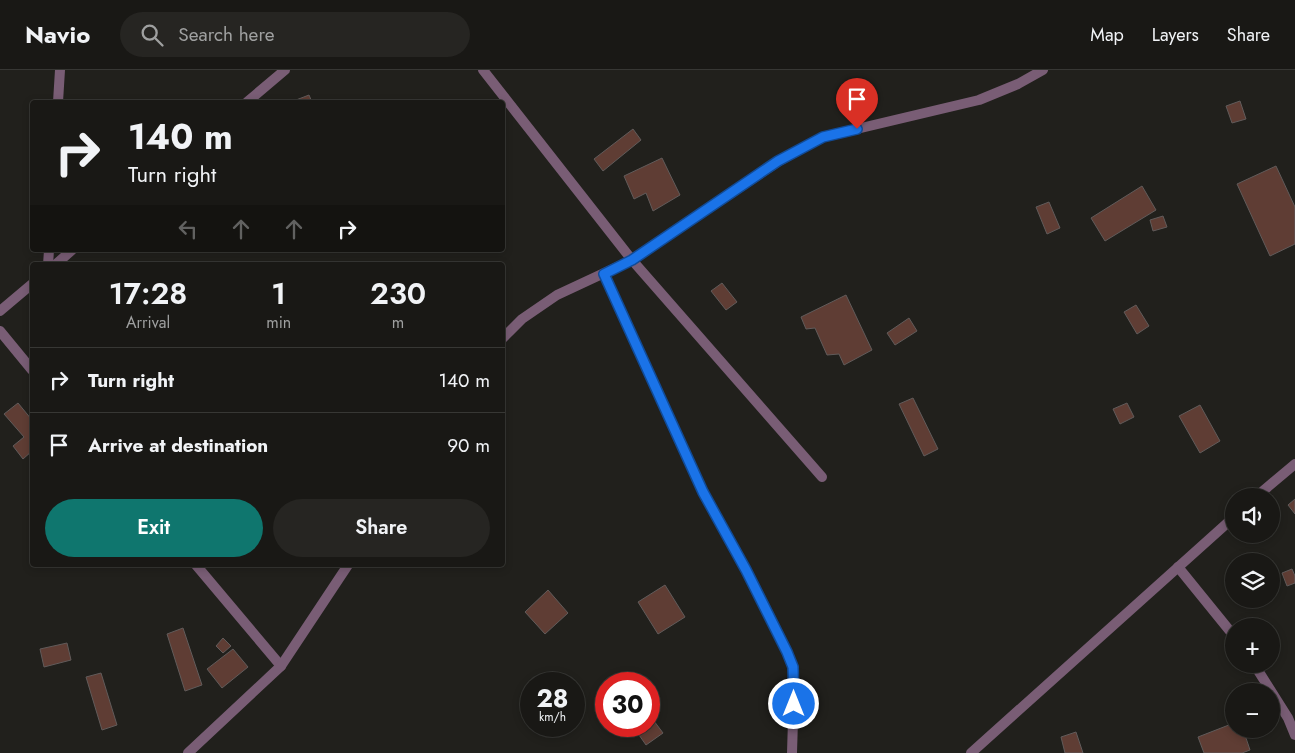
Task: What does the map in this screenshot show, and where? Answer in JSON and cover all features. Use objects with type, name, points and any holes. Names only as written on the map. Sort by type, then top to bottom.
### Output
[{"type":"street","points":[[58,100],[60,70]]},
{"type":"street","points":[[249,100],[285,70]]},
{"type":"street","points":[[484,70],[632,260],[822,477]]},
{"type":"street","points":[[505,336],[522,319],[556,295],[632,260],[778,161],[823,137],[979,100],[1018,84],[1044,70]]},
{"type":"street","points":[[58,262],[70,252]]},
{"type":"street","points":[[604,274],[703,492],[746,570],[793,667],[792,753]]},
{"type":"street","points":[[0,311],[30,286]]},
{"type":"street","points":[[0,331],[30,368]]},
{"type":"street","points":[[1266,488],[1295,464]]},
{"type":"street","points":[[976,751],[1225,525]]},
{"type":"street","points":[[198,567],[281,666]]},
{"type":"street","points":[[188,753],[281,666],[347,567]]},
{"type":"street","points":[[1178,567],[1225,625]]},
{"type":"street","points":[[1260,673],[1288,718],[1295,735]]},
{"type":"building","points":[[309,95],[311,100],[296,100]]},
{"type":"building","points":[[1240,101],[1246,119],[1232,123],[1226,106]]},
{"type":"building","points":[[633,129],[641,140],[603,171],[594,159]]},
{"type":"building","points":[[662,158],[680,195],[653,211],[646,193],[634,199],[624,176]]},
{"type":"building","points":[[1276,166],[1295,207],[1295,244],[1270,256],[1237,184]]},
{"type":"building","points":[[1142,186],[1156,210],[1105,241],[1091,218]]},
{"type":"building","points":[[1049,202],[1060,228],[1047,234],[1036,207]]},
{"type":"building","points":[[1163,216],[1167,227],[1153,231],[1150,220]]},
{"type":"building","points":[[722,283],[737,302],[726,310],[711,291]]},
{"type":"building","points":[[846,295],[872,350],[844,365],[839,354],[827,355],[815,328],[806,329],[801,317]]},
{"type":"building","points":[[1136,305],[1149,326],[1137,334],[1124,312]]},
{"type":"building","points":[[909,318],[917,331],[895,345],[887,333]]},
{"type":"building","points":[[913,398],[938,449],[924,456],[899,404]]},
{"type":"building","points":[[18,403],[30,418],[30,453],[23,459],[13,446],[24,437],[4,414]]},
{"type":"building","points":[[1127,403],[1134,417],[1120,424],[1113,409]]},
{"type":"building","points":[[1200,405],[1220,441],[1200,453],[1179,416]]},
{"type":"building","points":[[1295,499],[1295,514],[1288,505]]},
{"type":"building","points":[[1292,569],[1295,583],[1287,586],[1282,573]]},
{"type":"building","points":[[665,585],[685,617],[658,634],[638,602]]},
{"type":"building","points":[[548,590],[568,613],[545,634],[525,612]]},
{"type":"building","points":[[183,628],[202,685],[185,691],[167,634]]},
{"type":"building","points":[[223,638],[231,646],[223,653],[216,646]]},
{"type":"building","points":[[67,643],[71,660],[44,667],[40,649]]},
{"type":"building","points":[[233,649],[248,667],[222,688],[207,669]]},
{"type":"building","points":[[101,673],[117,725],[102,730],[86,677]]},
{"type":"building","points":[[1225,726],[1225,738],[1246,738],[1250,750],[1242,753],[1204,753],[1198,737]]},
{"type":"building","points":[[1076,732],[1083,753],[1065,753],[1061,737]]},
{"type":"building","points":[[640,737],[657,737],[646,745]]},
{"type":"route","points":[[794,704],[793,667],[787,652],[746,570],[703,492],[604,274],[632,260],[778,161],[823,137],[857,129]]}]
